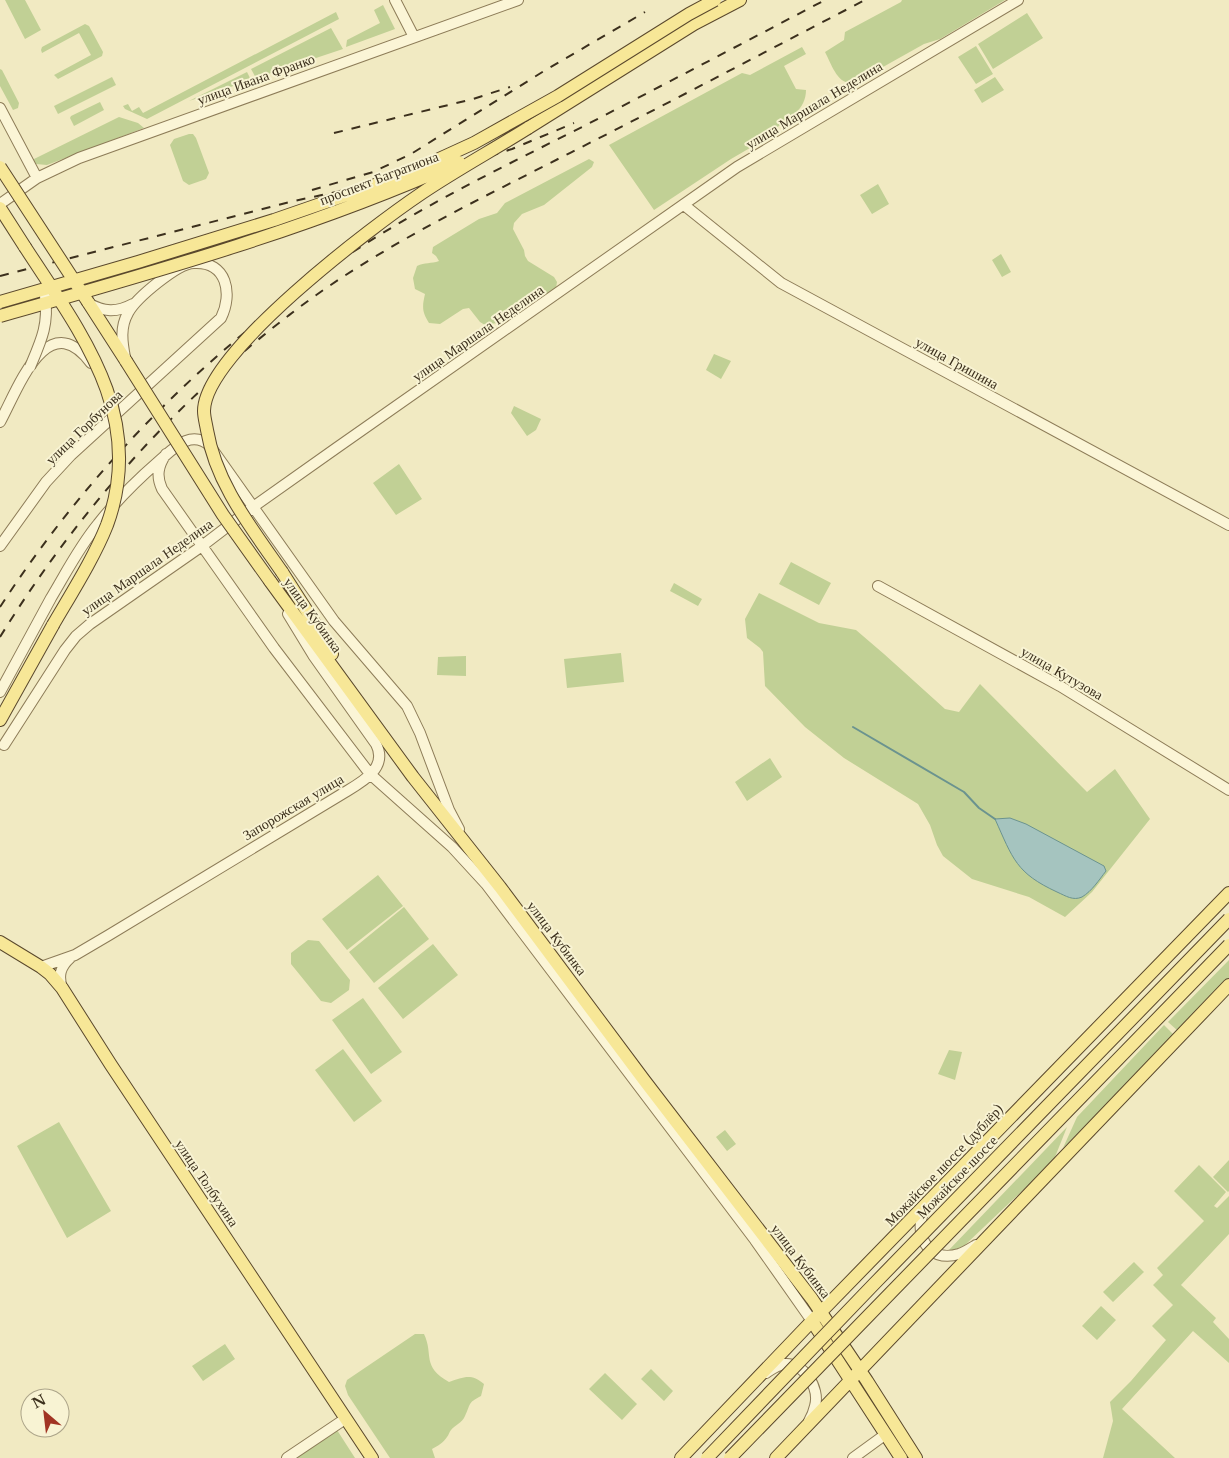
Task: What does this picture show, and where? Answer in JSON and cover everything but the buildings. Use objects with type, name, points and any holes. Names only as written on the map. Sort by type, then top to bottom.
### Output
[{"type":"main road","name":"проспект Багратиона","points":[[0,302],[274,220],[404,175],[483,138],[558,96],[689,14],[715,0]]},
{"type":"main road","name":"проспект Багратиона","points":[[0,316],[141,276],[287,229],[406,186],[480,153],[528,128],[694,24],[740,0]]},
{"type":"main road","points":[[363,709],[312,619],[228,493],[209,441],[204,410],[210,390],[217,376],[232,354],[264,321],[361,238],[422,193],[528,128]]},
{"type":"main road","name":"улица Кубинка","points":[[0,167],[223,515],[413,777],[480,862],[816,1316],[856,1375]]},
{"type":"main road","points":[[0,206],[92,354],[116,420],[119,438],[119,468],[115,501],[102,535],[0,720]]},
{"type":"main road","name":"Можайское шоссе (дублёр)","points":[[681,1458],[816,1316],[1229,893]]},
{"type":"main road","name":"Можайское шоссе","points":[[708,1458],[874,1284],[1229,919]]},
{"type":"main road","name":"улица Толбухина","points":[[0,942],[41,967],[62,988],[372,1458]]},
{"type":"main road","points":[[730,1458],[1229,945]]},
{"type":"main road","points":[[776,1458],[1229,985]]},
{"type":"main road","points":[[856,1375],[886,1434],[901,1458]]},
{"type":"main road","points":[[856,1375],[916,1458]]},
{"type":"street","points":[[395,0],[414,38]]},
{"type":"street","name":"улица Ивана Франко","points":[[0,206],[4,197],[37,178],[79,158],[518,0]]},
{"type":"street","name":"улица Маршала Неделина","points":[[4,745],[65,650],[76,636],[90,624],[202,546],[253,507],[737,167],[1018,0]]},
{"type":"street","points":[[0,108],[37,178]]},
{"type":"street","name":"улица Гришина","points":[[684,205],[781,283],[1229,525]]},
{"type":"street","points":[[25,247],[38,272],[45,292],[47,312],[43,337],[30,367]]},
{"type":"street","name":"улица Горбунова","points":[[0,546],[46,482],[71,455],[221,318],[227,306],[228,292],[224,279],[214,268],[204,263],[192,263],[172,272],[136,302]]},
{"type":"street","points":[[88,302],[99,309],[114,311],[136,302]]},
{"type":"street","points":[[126,361],[122,332],[128,312],[136,302]]},
{"type":"street","points":[[0,422],[30,367],[40,352],[48,346],[65,342],[85,354],[102,378]]},
{"type":"street","points":[[0,692],[83,544],[98,523],[139,478],[166,454],[188,440],[196,438],[204,440],[334,622],[407,706],[414,718],[449,810],[480,862]]},
{"type":"street","points":[[166,454],[158,471],[157,480],[162,489],[274,648],[370,774],[452,847],[486,884],[755,1240],[816,1316]]},
{"type":"street","points":[[139,478],[145,476],[151,478],[162,489]]},
{"type":"street","name":"улица Кутузова","points":[[878,586],[1060,686],[1229,790]]},
{"type":"street","points":[[279,593],[286,611],[302,638],[379,749],[380,760],[378,766],[370,774]]},
{"type":"street","name":"Запорожская улица","points":[[41,967],[74,955],[342,794],[370,774]]},
{"type":"street","points":[[62,988],[59,980],[60,973],[67,961],[74,955]]},
{"type":"street","points":[[929,1201],[922,1213],[920,1224],[921,1237],[926,1246],[935,1253],[945,1256],[959,1254],[982,1242]]},
{"type":"street","points":[[759,1377],[784,1364],[794,1365],[804,1371],[811,1381],[816,1405],[805,1428]]},
{"type":"street","points":[[287,1458],[345,1419]]},
{"type":"street","points":[[853,1458],[886,1434]]},
{"type":"green space","points":[[5,0],[25,0],[41,30],[25,39]]},
{"type":"green space","points":[[902,0],[1005,0],[940,39],[924,44],[858,81],[851,83],[841,79],[825,52],[844,40],[845,32]]},
{"type":"green space","points":[[383,5],[395,29],[346,47],[347,40],[380,23],[374,10]]},
{"type":"green space","points":[[336,12],[339,19],[147,119],[125,109],[123,106],[128,104],[132,111],[139,107],[143,113]]},
{"type":"green space","points":[[1027,13],[1043,38],[993,69],[978,44]]},
{"type":"green space","points":[[85,24],[89,26],[103,52],[102,56],[58,79],[54,75],[91,55],[79,33],[42,53],[42,47]]},
{"type":"green space","points":[[331,28],[343,49],[256,78],[251,69]]},
{"type":"green space","points":[[976,46],[993,74],[976,84],[958,57]]},
{"type":"green space","points":[[802,47],[806,54],[784,66],[796,89],[806,90],[803,103],[796,113],[775,129],[774,134],[731,159],[654,210],[609,145],[742,73],[750,75]]},
{"type":"green space","points":[[0,69],[19,103],[18,108],[13,110],[0,86]]},
{"type":"green space","points":[[247,72],[251,80],[189,101]]},
{"type":"green space","points":[[112,77],[116,85],[58,114],[54,106]]},
{"type":"green space","points":[[995,77],[1004,90],[982,103],[974,90]]},
{"type":"green space","points":[[100,102],[104,110],[74,126],[70,118],[71,116]]},
{"type":"green space","points":[[119,117],[138,123],[144,128],[47,165],[36,164],[32,160]]},
{"type":"green space","points":[[193,134],[196,138],[209,173],[206,179],[189,185],[183,181],[170,145],[174,139]]},
{"type":"green space","points":[[589,159],[594,162],[592,167],[544,205],[522,214],[514,223],[513,229],[528,261],[554,277],[557,282],[556,288],[538,299],[516,304],[511,315],[501,322],[485,325],[480,322],[469,308],[463,309],[440,324],[429,323],[423,309],[425,294],[415,289],[413,278],[417,266],[439,261],[432,253],[433,247],[479,219],[497,213],[505,203]]},
{"type":"green space","points":[[878,184],[889,204],[872,214],[860,195]]},
{"type":"green space","points":[[1001,254],[1011,272],[1002,277],[992,260]]},
{"type":"green space","points":[[714,354],[731,361],[721,379],[706,370]]},
{"type":"green space","points":[[514,406],[541,419],[536,430],[527,436],[511,413]]},
{"type":"green space","points":[[399,464],[422,499],[396,515],[373,483]]},
{"type":"green space","points":[[791,562],[831,583],[819,605],[779,584]]},
{"type":"green space","points":[[674,583],[702,599],[698,606],[670,591]]},
{"type":"green space","points":[[759,593],[819,623],[856,630],[945,709],[959,712],[980,684],[1087,792],[1115,769],[1150,819],[1092,892],[1065,917],[1029,897],[972,879],[943,856],[930,825],[918,804],[844,758],[805,727],[765,686],[763,652],[747,638],[745,619]]},
{"type":"green space","points":[[621,653],[624,682],[567,688],[564,659]]},
{"type":"green space","points":[[466,656],[466,676],[437,675],[438,657]]},
{"type":"green space","points":[[770,758],[782,777],[747,801],[735,782]]},
{"type":"green space","points":[[378,875],[403,906],[347,950],[322,919]]},
{"type":"green space","points":[[404,907],[429,939],[374,983],[349,952]]},
{"type":"green space","points":[[308,940],[319,941],[350,980],[349,990],[331,1003],[321,1001],[291,964],[291,953]]},
{"type":"green space","points":[[433,944],[458,975],[403,1019],[378,988]]},
{"type":"green space","points":[[1229,960],[1229,978],[1178,1031],[1168,1022]]},
{"type":"green space","points":[[363,998],[402,1052],[371,1074],[332,1020]]},
{"type":"green space","points":[[1164,1025],[1174,1035],[1063,1148],[1077,1117]]},
{"type":"green space","points":[[343,1049],[382,1101],[354,1122],[315,1070]]},
{"type":"green space","points":[[949,1050],[962,1052],[955,1080],[938,1074]]},
{"type":"green space","points":[[59,1122],[111,1211],[67,1238],[17,1146]]},
{"type":"green space","points":[[1067,1127],[1055,1157],[1039,1175],[965,1245],[959,1250],[947,1252]]},
{"type":"green space","points":[[725,1130],[736,1144],[727,1151],[716,1137]]},
{"type":"green space","points":[[1229,1160],[1229,1191],[1228,1192],[1213,1177]]},
{"type":"green space","points":[[1199,1165],[1226,1192],[1214,1206],[1217,1208],[1229,1196],[1229,1234],[1181,1285],[1216,1318],[1213,1322],[1229,1339],[1229,1363],[1193,1331],[1122,1409],[1175,1458],[1103,1458],[1113,1421],[1110,1402],[1131,1381],[1166,1340],[1152,1326],[1173,1305],[1153,1285],[1163,1275],[1157,1268],[1204,1221],[1174,1191]]},
{"type":"green space","points":[[1134,1262],[1144,1272],[1113,1302],[1103,1292]]},
{"type":"green space","points":[[1101,1306],[1116,1320],[1097,1340],[1082,1326]]},
{"type":"green space","points":[[415,1334],[424,1334],[431,1365],[440,1376],[449,1382],[471,1377],[484,1384],[481,1396],[471,1402],[462,1420],[451,1430],[443,1442],[432,1449],[435,1458],[390,1458],[348,1395],[345,1386],[347,1380]]},
{"type":"green space","points":[[225,1344],[235,1359],[203,1381],[192,1366]]},
{"type":"green space","points":[[651,1369],[673,1391],[664,1401],[641,1379]]},
{"type":"green space","points":[[605,1373],[637,1404],[622,1420],[589,1389]]},
{"type":"green space","points":[[337,1430],[355,1458],[294,1458]]},
{"type":"water","points":[[1010,818],[1026,824],[1104,866],[1106,871],[1089,892],[1079,898],[1066,896],[1043,885],[1024,871],[1017,863],[995,819]]},
{"type":"waterway","points":[[853,727],[964,792],[979,808],[995,819]]},
{"type":"railway","points":[[0,607],[72,508],[152,418],[241,335],[289,298],[338,262],[397,224],[825,0]]},
{"type":"railway","points":[[0,637],[61,547],[129,463],[205,386],[246,350],[319,293],[385,251],[454,212],[865,0]]},
{"type":"railway","points":[[312,190],[373,172],[411,154],[544,71],[645,12]]},
{"type":"railway","points":[[334,133],[473,99],[510,87]]},
{"type":"railway","points":[[0,276],[294,201],[462,165],[512,149],[574,123]]}]
